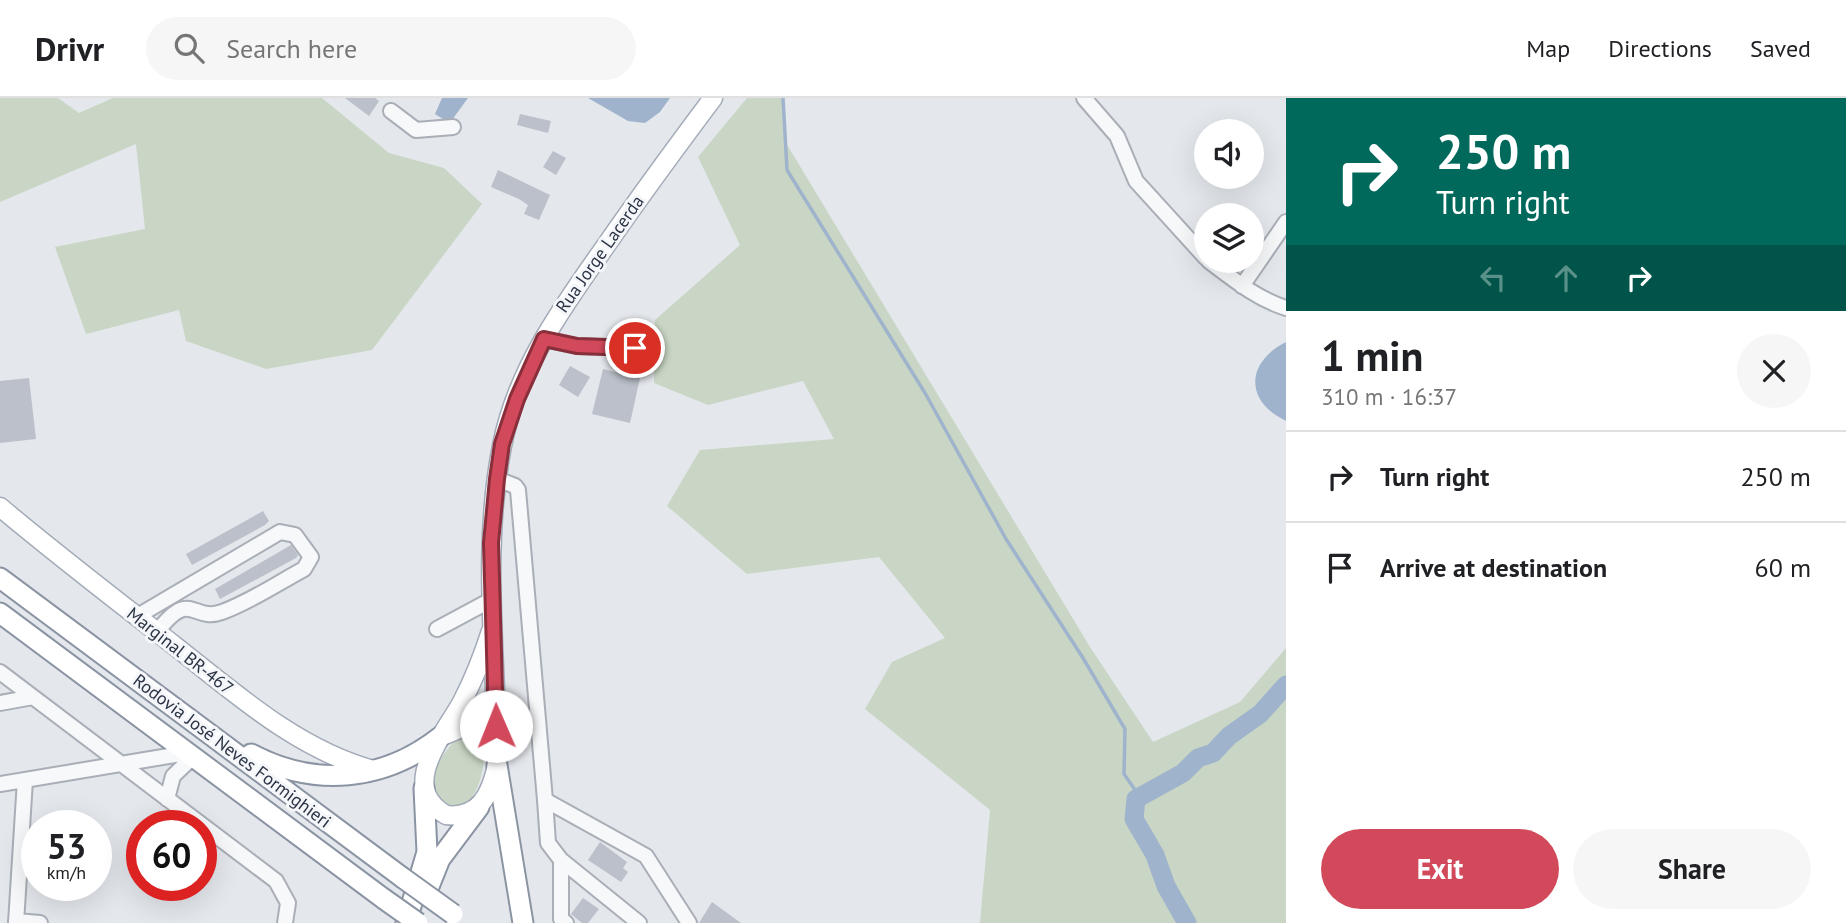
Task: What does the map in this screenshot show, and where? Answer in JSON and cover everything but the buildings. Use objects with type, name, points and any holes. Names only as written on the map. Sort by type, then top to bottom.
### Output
[{"type":"highway","name":"Rodovia José Neves Formighieri","points":[[0,578],[459,919]]},
{"type":"highway","name":"Rodovia José Neves Formighieri","points":[[0,613],[418,923]]},
{"type":"highway","points":[[190,719],[259,758],[290,771],[342,776],[376,771],[409,758],[440,737]]},
{"type":"highway","points":[[497,758],[523,923]]},
{"type":"highway","points":[[406,923],[427,852],[424,788]]},
{"type":"highway","points":[[418,923],[440,859],[479,807]]},
{"type":"main road","name":"Rua Jorge Lacerda","points":[[497,758],[491,631],[491,543],[502,444],[517,399],[544,339],[576,288],[713,98]]},
{"type":"main road","name":"Marginal BR-467","points":[[0,507],[136,617],[309,745],[345,762],[376,771]]},
{"type":"main road","name":"Rua Jorge Lacerda","points":[[440,737],[470,686],[491,631]]},
{"type":"main road","points":[[466,726],[479,730],[497,758],[494,780],[479,807],[469,814],[446,815],[428,799],[424,788],[428,761],[440,737],[466,726]]},
{"type":"street","points":[[1084,98],[1117,136],[1136,181],[1194,246]]},
{"type":"street","points":[[391,111],[416,130],[453,127]]},
{"type":"street","points":[[1242,286],[1286,222]]},
{"type":"street","points":[[1224,273],[1271,303],[1286,308]]},
{"type":"street","points":[[544,339],[577,346],[635,348]]},
{"type":"street","points":[[497,479],[515,486],[518,490],[547,840],[561,860],[635,921]]},
{"type":"street","points":[[136,617],[280,532],[295,535],[311,557],[304,569],[220,613],[181,609],[168,617],[156,632]]},
{"type":"street","points":[[438,629],[491,600]]},
{"type":"street","points":[[155,606],[168,617]]},
{"type":"street","points":[[0,672],[276,881],[287,897],[285,923]]},
{"type":"street","points":[[0,703],[33,697]]},
{"type":"street","points":[[0,784],[190,755]]},
{"type":"street","points":[[167,799],[173,776],[190,755]]},
{"type":"street","points":[[25,780],[16,922],[40,923]]},
{"type":"street","points":[[545,800],[646,856],[689,923]]},
{"type":"street","points":[[561,860],[561,919],[566,923]]},
{"type":"green space","points":[[0,98],[58,98],[79,113],[113,98],[322,98],[389,153],[444,168],[482,204],[372,350],[266,369],[186,341],[179,310],[86,334],[55,247],[145,229],[136,144],[0,202]]},
{"type":"green space","points":[[747,98],[783,98],[786,143],[1090,647],[1153,742],[1240,702],[1286,648],[1286,923],[980,923],[990,810],[865,709],[892,662],[945,638],[879,557],[747,574],[667,506],[700,450],[834,439],[803,381],[708,405],[654,383],[655,320],[740,245],[698,157]]},
{"type":"green space","points":[[460,735],[472,736],[485,748],[484,762],[479,784],[468,803],[449,808],[435,790],[435,771],[445,752]]},
{"type":"water","points":[[442,98],[468,98],[452,120],[446,121],[435,114]]},
{"type":"water","points":[[588,98],[670,98],[660,112],[645,123],[628,121]]},
{"type":"water","points":[[1286,342],[1286,421],[1272,413],[1263,403],[1255,381],[1263,360]]},
{"type":"waterway","points":[[783,98],[787,170],[925,393],[1006,539],[1125,729],[1124,774],[1140,797]]},
{"type":"waterway","points":[[1187,923],[1166,886],[1155,855],[1134,819],[1136,799],[1183,773],[1198,758],[1213,753],[1229,736],[1260,714],[1286,685]]},
{"type":"route","points":[[496,726],[491,631],[491,543],[502,444],[517,399],[544,339],[577,346],[635,348]]}]
